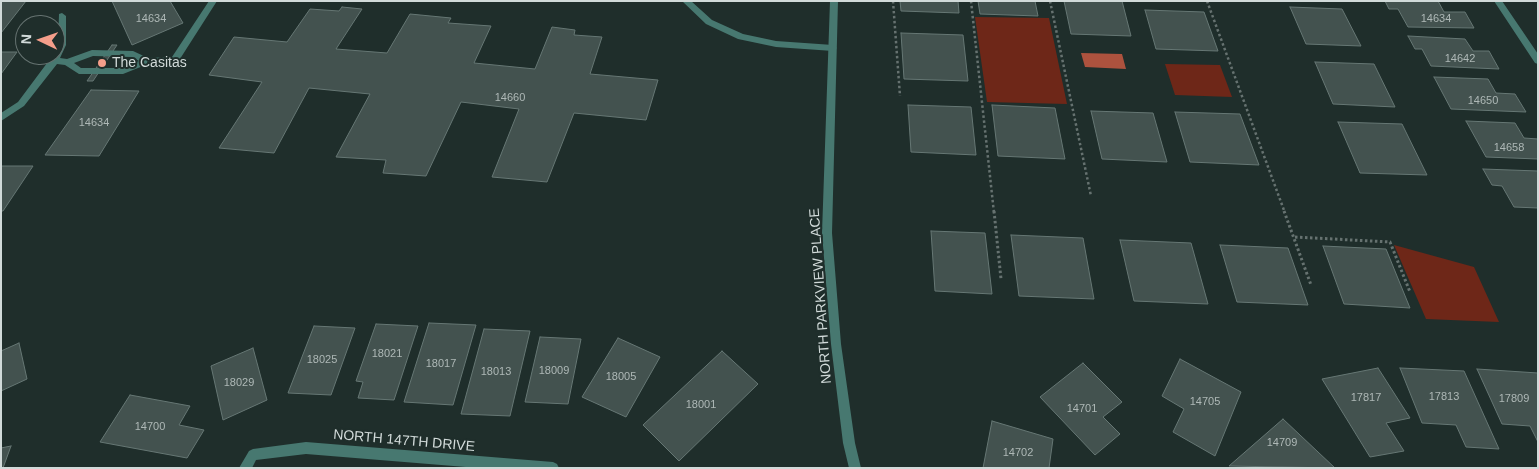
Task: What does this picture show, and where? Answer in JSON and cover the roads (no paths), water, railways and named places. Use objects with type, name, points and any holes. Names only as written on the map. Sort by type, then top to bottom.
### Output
[{"type":"street","points":[[67,62],[79,70],[124,71],[147,61],[175,60],[213,1]]},
{"type":"street","points":[[686,1],[709,22],[741,37],[776,44],[833,48]]},
{"type":"street","name":"NORTH PARKVIEW PLACE","points":[[834,1],[827,233],[838,353],[849,443],[855,468]]},
{"type":"street","points":[[1498,1],[1538,62]]},
{"type":"street","points":[[67,62],[92,53],[133,54],[147,61]]},
{"type":"street","points":[[1,118],[21,104],[52,65]]},
{"type":"street","name":"NORTH 147TH DRIVE","points":[[246,468],[253,456],[306,448],[552,468]]},
{"type":"place","name":"The Casitas","points":[[102,63]]}]
